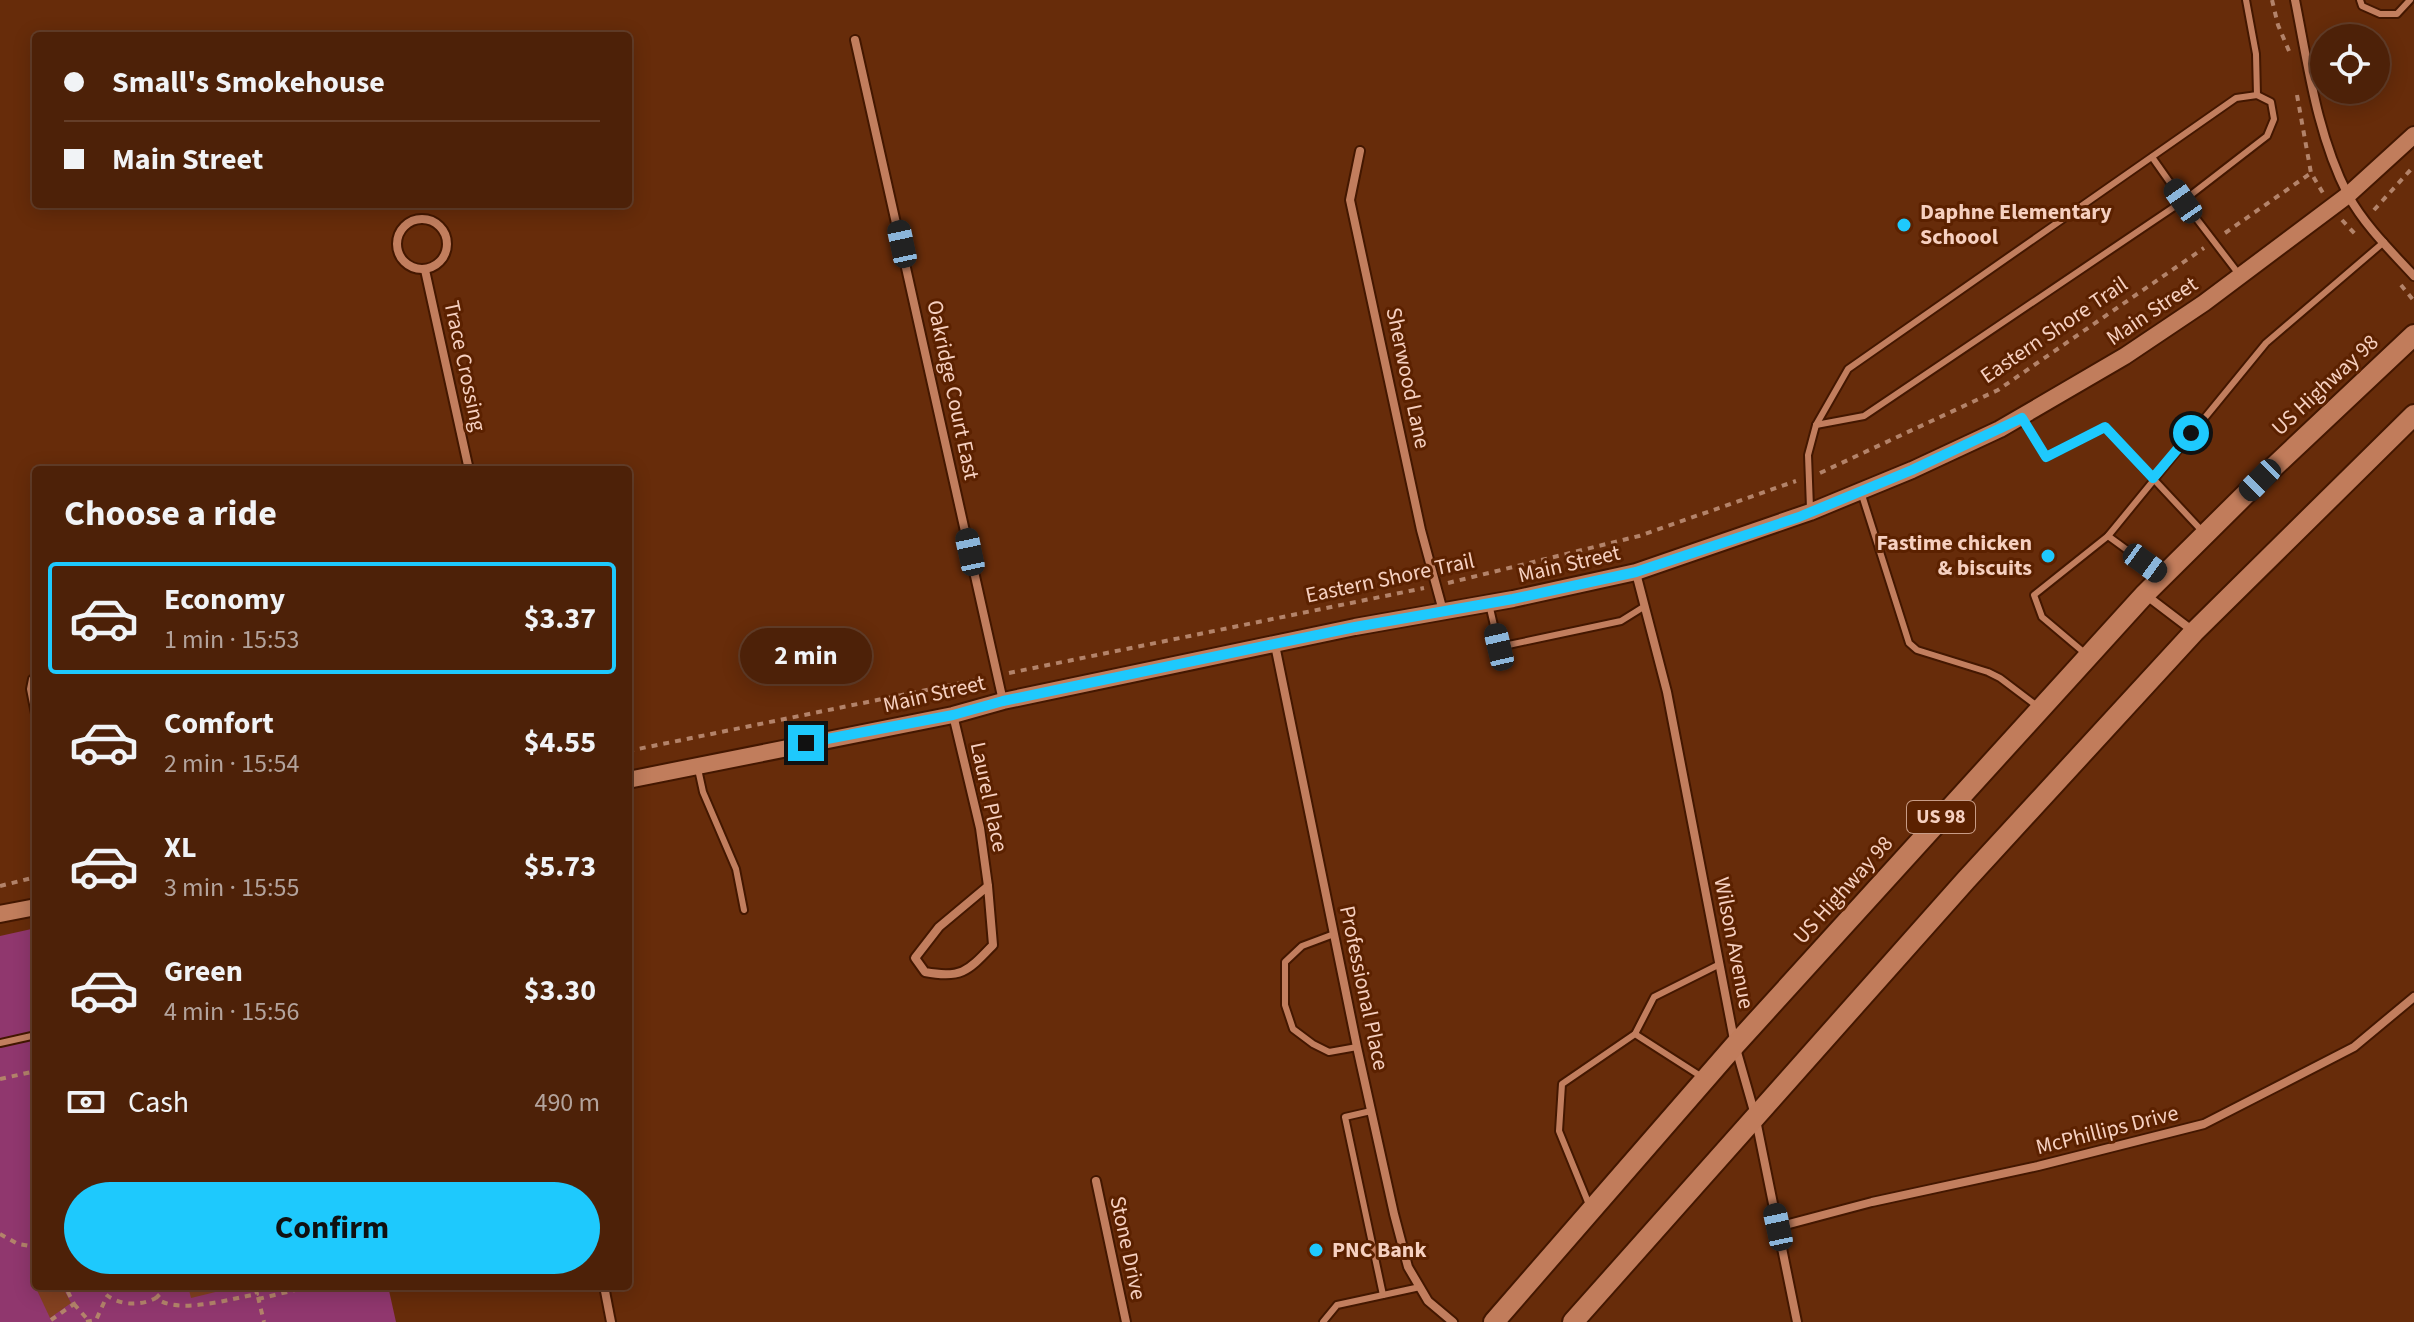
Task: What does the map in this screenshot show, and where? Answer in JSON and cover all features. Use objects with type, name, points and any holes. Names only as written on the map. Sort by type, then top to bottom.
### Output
[{"type":"main road","name":"Main Street","points":[[632,779],[1636,572],[1810,512],[1912,470],[2022,418],[2125,356],[2241,276],[2348,195],[2414,135]]},
{"type":"main road","name":"US Highway 98","points":[[1494,1322],[1735,1045],[2145,594],[2414,335]]},
{"type":"main road","name":"US 98","points":[[1573,1322],[1755,1115],[2194,632],[2414,415]]},
{"type":"main road","points":[[0,914],[32,908]]},
{"type":"street","points":[[2295,0],[2323,132],[2348,195],[2365,221],[2414,276]]},
{"type":"street","name":"Oakridge Court East","points":[[855,40],[1003,701]]},
{"type":"street","name":"Sherwood Lane","points":[[1360,151],[1350,200],[1421,530],[1443,612]]},
{"type":"street","points":[[417,219],[433,221],[445,232],[447,240],[447,249],[440,263],[425,270],[409,266],[398,252],[402,228],[417,219]]},
{"type":"street","name":"Trace Crossing","points":[[425,270],[468,466]]},
{"type":"street","name":"Wilson Avenue","points":[[1636,572],[1667,692],[1735,1045],[1755,1115],[1797,1322]]},
{"type":"street","points":[[2145,594],[2194,632]]},
{"type":"street","name":"Professional Place","points":[[1275,645],[1357,1047],[1408,1267],[1428,1301],[1453,1322]]},
{"type":"street","name":"Laurel Place","points":[[953,715],[980,828],[988,886],[993,945],[967,972],[944,976],[925,972],[915,958],[939,927],[988,886]]},
{"type":"street","name":"McPhillips Drive","points":[[1778,1227],[2204,1124],[2354,1047],[2414,997]]},
{"type":"street","name":"Stone Drive","points":[[1096,1181],[1126,1322]]},
{"type":"street","points":[[605,1290],[611,1322]]},
{"type":"lane","points":[[2246,0],[2256,54],[2257,95]]},
{"type":"lane","points":[[2360,0],[2362,6],[2380,14],[2397,14],[2410,0]]},
{"type":"lane","points":[[1810,512],[1808,455],[1816,425],[1848,369],[2236,98],[2257,95],[2271,102],[2274,119],[2267,136],[2183,201],[1864,416],[1816,425]]},
{"type":"lane","points":[[2152,157],[2241,276]]},
{"type":"lane","points":[[2088,656],[2042,617],[2034,595],[2108,536],[2266,343],[2384,242]]},
{"type":"lane","points":[[2022,418],[2046,457],[2105,427],[2205,534]]},
{"type":"lane","points":[[1861,492],[1909,643],[1917,650],[2000,678],[2041,709]]},
{"type":"lane","points":[[2108,536],[2163,576]]},
{"type":"lane","points":[[1489,604],[1499,647],[1621,621],[1645,606]]},
{"type":"lane","points":[[32,679],[32,699]]},
{"type":"lane","points":[[698,765],[703,792],[736,869],[744,910]]},
{"type":"lane","points":[[1334,934],[1302,946],[1285,962],[1285,1005],[1293,1029],[1313,1044],[1329,1052],[1357,1047]]},
{"type":"lane","points":[[1591,1211],[1559,1131],[1562,1084],[1635,1034],[1654,997],[1720,964]]},
{"type":"lane","points":[[1635,1034],[1705,1079]]},
{"type":"lane","points":[[0,1043],[32,1036]]},
{"type":"lane","points":[[1371,1111],[1345,1117],[1383,1295]]},
{"type":"lane","points":[[1323,1322],[1337,1305],[1420,1287]]},
{"type":"path","points":[[2272,0],[2289,51]]},
{"type":"path","name":"Eastern Shore Trail","points":[[632,750],[1436,586],[1639,536],[1809,476],[1998,390],[2311,173],[2295,81]]},
{"type":"path","points":[[2353,232],[2414,166]]},
{"type":"path","points":[[0,886],[32,878]]},
{"type":"path","points":[[0,1079],[32,1072]]},
{"type":"path","points":[[0,1234],[18,1244],[32,1246]]},
{"type":"path","points":[[67,1290],[87,1322],[96,1320],[107,1296]]},
{"type":"path","points":[[102,1290],[107,1296],[128,1304],[145,1304],[164,1290]]},
{"type":"path","points":[[256,1290],[264,1322]]},
{"type":"path","points":[[156,1298],[164,1304],[182,1306],[292,1290]]},
{"type":"path","points":[[51,1320],[74,1304]]},
{"type":"shaded area","points":[[32,929],[32,1290],[389,1290],[396,1322],[0,1322],[0,936]]},
{"type":"building","points":[[37,1290],[64,1290],[71,1303],[50,1318]]},
{"type":"building","points":[[189,1290],[224,1290],[191,1298]]},
{"type":"place","name":"Daphne Elementary Schoool","points":[[1904,225]]},
{"type":"place","name":"Fastime chicken & biscuits","points":[[2048,556]]},
{"type":"place","name":"PNC Bank","points":[[1316,1250]]},
{"type":"route","points":[[806,743],[953,715],[1003,701],[1355,627],[1513,599],[1636,572],[1799,517],[1912,470],[2022,418],[2046,457],[2105,427],[2153,478],[2191,433]]}]
